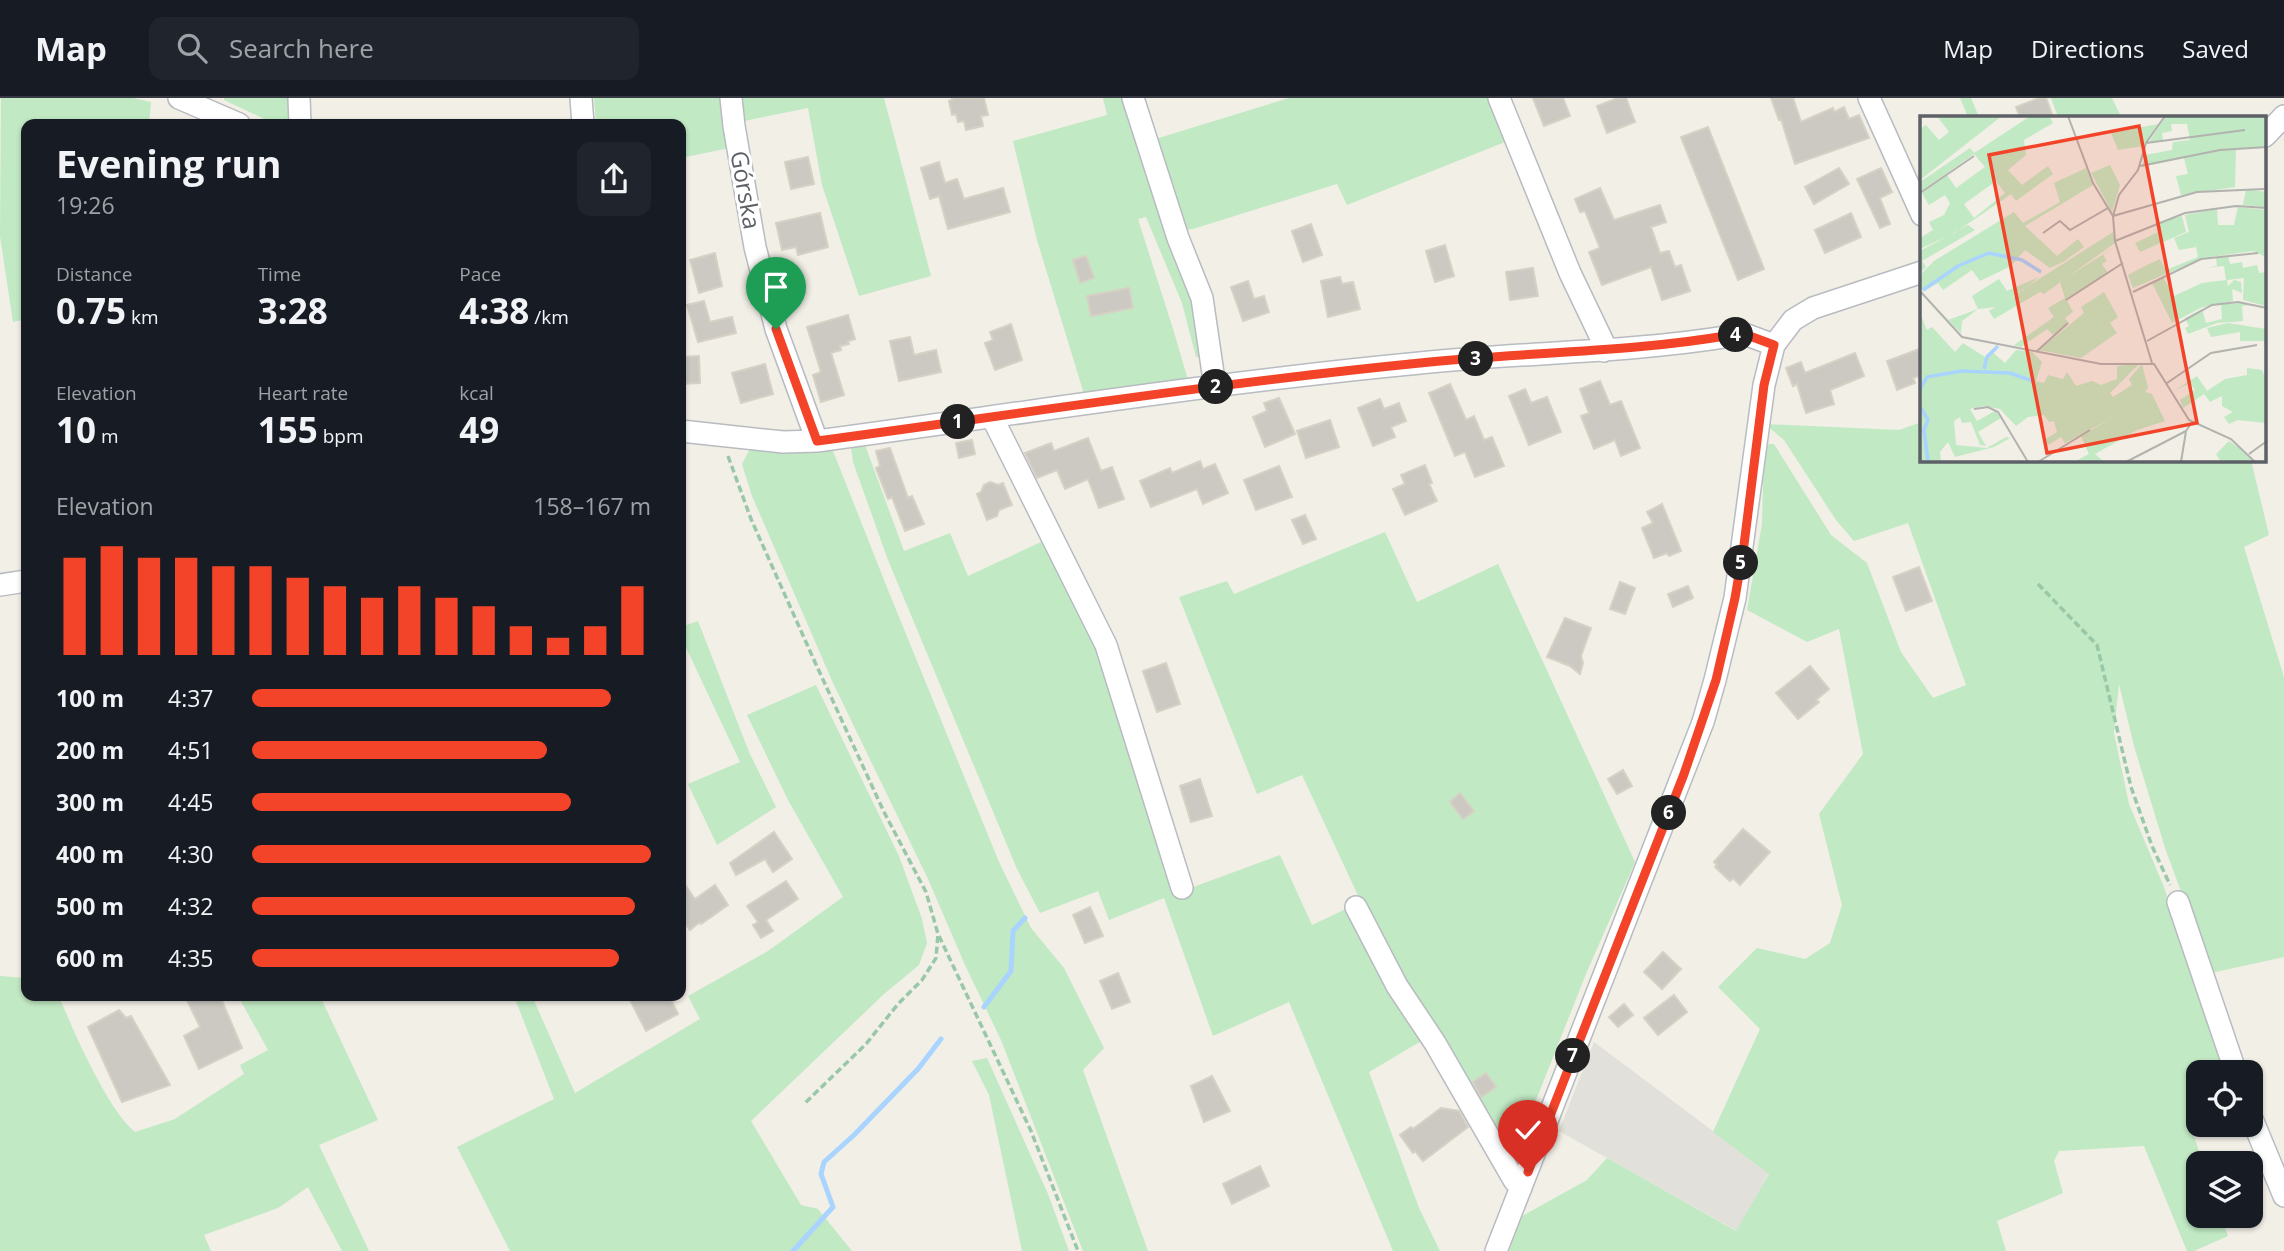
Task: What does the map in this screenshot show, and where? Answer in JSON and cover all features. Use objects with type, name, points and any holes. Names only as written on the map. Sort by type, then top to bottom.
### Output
[{"type":"street","points":[[179,98],[227,119]]},
{"type":"street","points":[[299,98],[300,119]]},
{"type":"street","points":[[581,98],[583,119]]},
{"type":"street","name":"Górska","points":[[731,98],[755,247],[776,329],[817,441]]},
{"type":"street","points":[[1133,98],[1166,205],[1202,298],[1215,387]]},
{"type":"street","points":[[1499,98],[1573,281],[1604,342],[1604,351]]},
{"type":"street","points":[[1869,98],[1920,211]]},
{"type":"street","points":[[1496,1251],[1684,774],[1716,680],[1735,598],[1764,385],[1774,345],[1793,320],[1813,308],[1920,273]]},
{"type":"street","points":[[686,432],[783,442],[817,441],[1422,362],[1604,351],[1731,335],[1747,335],[1774,345]]},
{"type":"street","points":[[992,417],[1107,645],[1182,888]]},
{"type":"street","points":[[0,584],[21,582]]},
{"type":"street","points":[[2178,902],[2232,1060]]},
{"type":"street","points":[[1356,907],[1397,986],[1435,1042],[1510,1174],[1521,1188]]},
{"type":"street","points":[[2260,1137],[2284,1196]]},
{"type":"path","points":[[723,436],[751,519],[884,813],[926,892],[938,934],[1031,1131],[1078,1251]]},
{"type":"path","points":[[2038,584],[2097,645],[2131,787],[2152,846],[2178,902]]},
{"type":"path","points":[[805,1103],[866,1044],[898,1004],[922,980],[936,958],[938,934]]},
{"type":"shaded area","points":[[1594,1042],[1769,1173],[1737,1231],[1559,1131]]},
{"type":"green space","points":[[1,98],[133,98],[151,102],[149,119],[21,119],[21,320],[13,322],[0,236]]},
{"type":"green space","points":[[304,98],[304,119],[264,119],[224,100]]},
{"type":"green space","points":[[594,98],[723,98],[729,148],[686,157],[686,119],[596,119]]},
{"type":"green space","points":[[741,98],[884,98],[931,276],[859,296],[822,185],[808,108],[744,121]]},
{"type":"green space","points":[[1103,98],[1125,98],[1190,284],[1206,356],[1196,357],[1182,303],[1146,217],[1138,219],[1188,380],[1084,394],[1037,240],[1013,141],[1107,115]]},
{"type":"green space","points":[[1289,98],[1490,98],[1505,142],[1347,205],[1337,184],[1193,229],[1182,230],[1149,141]]},
{"type":"green space","points":[[1960,98],[1971,98],[1979,116],[1968,116]]},
{"type":"green space","points":[[2051,98],[2112,98],[2121,116],[2058,116]]},
{"type":"green space","points":[[1920,423],[1920,462],[2251,462],[2269,535],[2244,547],[2284,677],[2284,957],[2211,973],[2165,848],[2134,746],[2119,684],[2114,733],[2129,804],[2164,887],[2223,1060],[2186,1060],[2186,1137],[2194,1137],[2199,1151],[2186,1151],[2186,1228],[2225,1228],[2228,1236],[2194,1251],[2187,1251],[2144,1146],[2059,1151],[2054,1161],[2063,1193],[1997,1221],[2006,1251],[1509,1251],[1522,1216],[1587,1180],[1607,1158],[1736,1231],[1769,1174],[1713,1132],[1760,1029],[1718,987],[1757,948],[1805,959],[1830,943],[1842,905],[1819,814],[1863,754],[1839,629],[1807,642],[1747,610],[1762,524],[1764,444],[1774,444],[1831,535],[1867,563],[1901,652],[1933,698],[1966,685],[1908,523],[1854,541],[1836,520],[1784,440],[1765,424],[1899,430]]},
{"type":"green space","points":[[865,445],[904,551],[950,533],[968,576],[1043,541],[1102,653],[1188,889],[1280,855],[1312,925],[1350,907],[1423,1040],[1369,1072],[1419,1208],[1440,1251],[1393,1251],[1289,1002],[1213,1036],[1164,898],[1109,920],[1098,891],[1040,913],[1017,869],[888,560],[853,462],[851,447]]},
{"type":"green space","points":[[751,447],[833,451],[999,862],[1031,928],[1064,968],[1104,1048],[1083,1070],[1148,1251],[1083,1251],[1001,1040],[928,879],[833,683],[752,496],[742,464]]},
{"type":"green space","points":[[1385,532],[1417,602],[1498,564],[1635,862],[1586,974],[1525,1128],[1514,1164],[1361,902],[1302,775],[1257,794],[1179,597],[1227,581],[1234,594]]},
{"type":"green space","points":[[698,621],[749,752],[776,807],[717,845],[688,784],[740,762],[686,648],[686,625]]},
{"type":"green space","points":[[816,685],[899,856],[922,919],[927,943],[919,965],[884,994],[751,1121],[801,1205],[818,1209],[852,1251],[510,1251],[457,1147],[554,1099],[516,1001],[534,1001],[575,1093],[700,1019],[688,996],[768,951],[843,897],[788,800],[747,715]]},
{"type":"green space","points":[[0,976],[21,978],[21,1001],[61,1001],[103,1089],[135,1132],[175,1119],[244,1074],[240,1065],[268,1050],[241,1001],[322,1001],[378,1120],[319,1145],[369,1251],[342,1251],[308,1187],[278,1208],[204,1235],[211,1251],[0,1251]]},
{"type":"green space","points":[[987,1058],[1048,1194],[1069,1251],[1022,1251],[989,1095],[972,1061]]},
{"type":"building","points":[[952,98],[984,98],[988,115],[981,116],[983,126],[966,130],[964,121],[958,122],[956,114],[952,115],[949,101]]},
{"type":"building","points":[[1533,98],[1563,98],[1570,116],[1544,126]]},
{"type":"building","points":[[1618,98],[1626,98],[1635,122],[1607,133],[1597,106]]},
{"type":"building","points":[[1771,98],[1793,98],[1801,122],[1833,108],[1834,112],[1844,107],[1849,119],[1859,115],[1869,138],[1795,164],[1781,119],[1779,120]]},
{"type":"building","points":[[2046,98],[2053,116],[2020,116],[2016,107]]},
{"type":"building","points":[[1708,127],[1764,269],[1738,280],[1681,137]]},
{"type":"building","points":[[808,157],[814,184],[791,189],[785,162]]},
{"type":"building","points":[[939,162],[945,183],[957,179],[964,199],[1003,188],[1010,212],[948,229],[939,196],[930,199],[921,168]]},
{"type":"building","points":[[1839,168],[1849,184],[1814,204],[1805,187]]},
{"type":"building","points":[[1881,168],[1892,192],[1880,198],[1890,224],[1880,228],[1857,179]]},
{"type":"building","points":[[1600,188],[1614,220],[1660,205],[1666,222],[1651,227],[1660,253],[1669,251],[1675,267],[1681,265],[1690,291],[1662,300],[1651,267],[1602,285],[1589,252],[1600,248],[1585,211],[1580,212],[1575,199]]},
{"type":"building","points":[[820,213],[828,247],[798,255],[796,247],[782,250],[776,223]]},
{"type":"building","points":[[1851,213],[1861,237],[1825,253],[1815,230]]},
{"type":"building","points":[[1311,224],[1322,255],[1303,262],[1292,231]]},
{"type":"building","points":[[1445,245],[1454,276],[1435,282],[1426,251]]},
{"type":"building","points":[[715,253],[722,286],[699,293],[690,260]]},
{"type":"building","points":[[1086,256],[1094,278],[1080,283],[1073,260]]},
{"type":"building","points":[[1533,268],[1538,296],[1510,300],[1506,272]]},
{"type":"building","points":[[1340,277],[1342,284],[1353,282],[1360,309],[1328,317],[1321,281]]},
{"type":"building","points":[[1248,281],[1254,299],[1264,296],[1269,312],[1243,321],[1231,287]]},
{"type":"building","points":[[1129,288],[1133,308],[1091,316],[1087,296]]},
{"type":"building","points":[[704,301],[710,322],[732,317],[736,333],[698,342],[687,305]]},
{"type":"building","points":[[848,315],[855,339],[840,346],[841,350],[831,353],[844,395],[821,402],[813,375],[821,372],[807,327]]},
{"type":"building","points":[[1011,324],[1022,360],[995,370],[985,343],[993,340],[990,332]]},
{"type":"building","points":[[910,337],[914,355],[936,350],[941,372],[899,381],[890,341]]},
{"type":"building","points":[[1920,349],[1920,376],[1913,378],[1915,383],[1897,390],[1887,361]]},
{"type":"building","points":[[1855,353],[1864,376],[1830,390],[1834,404],[1806,413],[1797,384],[1793,386],[1786,368],[1801,362],[1805,373]]},
{"type":"building","points":[[699,356],[700,383],[686,384],[686,357]]},
{"type":"building","points":[[765,364],[773,394],[741,403],[732,373]]},
{"type":"building","points":[[1600,381],[1610,405],[1621,401],[1640,448],[1621,456],[1615,440],[1594,449],[1581,416],[1589,413],[1580,389]]},
{"type":"building","points":[[1450,384],[1466,420],[1474,416],[1484,440],[1492,437],[1504,466],[1475,477],[1465,452],[1455,456],[1429,393]]},
{"type":"building","points":[[1525,389],[1531,403],[1547,397],[1561,432],[1529,445],[1509,396]]},
{"type":"building","points":[[1279,398],[1295,434],[1265,447],[1253,417],[1267,411],[1264,403]]},
{"type":"building","points":[[1380,399],[1384,409],[1399,403],[1406,421],[1391,427],[1395,437],[1373,446],[1358,408]]},
{"type":"building","points":[[1330,420],[1339,447],[1306,458],[1297,431]]},
{"type":"building","points":[[1088,438],[1101,471],[1112,467],[1124,499],[1099,508],[1088,479],[1065,489],[1057,470],[1037,478],[1025,453],[1051,443],[1054,451]]},
{"type":"building","points":[[972,440],[975,454],[959,458],[956,443]]},
{"type":"building","points":[[890,448],[908,498],[912,496],[924,524],[905,531],[892,497],[888,499],[876,468],[880,466],[876,451]]},
{"type":"building","points":[[1200,461],[1203,469],[1215,464],[1228,493],[1203,504],[1197,489],[1151,507],[1140,481],[1170,468],[1172,473]]},
{"type":"building","points":[[1425,465],[1432,483],[1429,484],[1437,501],[1405,515],[1393,489],[1405,484],[1401,475]]},
{"type":"building","points":[[1279,466],[1292,497],[1256,510],[1244,480]]},
{"type":"building","points":[[990,482],[998,485],[1003,483],[1012,505],[999,510],[997,516],[987,520],[977,494]]},
{"type":"building","points":[[1662,504],[1681,551],[1654,558],[1642,528],[1653,523],[1647,512]]},
{"type":"building","points":[[1305,515],[1316,539],[1303,544],[1292,520]]},
{"type":"building","points":[[1919,567],[1932,601],[1906,611],[1893,577]]},
{"type":"building","points":[[1620,582],[1635,588],[1625,614],[1610,609]]},
{"type":"building","points":[[1688,586],[1693,598],[1673,607],[1668,594]]},
{"type":"building","points":[[1565,618],[1591,628],[1581,656],[1583,663],[1580,674],[1570,666],[1547,657]]},
{"type":"building","points":[[1166,663],[1180,704],[1157,712],[1143,671]]},
{"type":"building","points":[[1810,666],[1829,689],[1816,700],[1819,702],[1798,719],[1776,693]]},
{"type":"building","points":[[1623,770],[1632,786],[1617,794],[1608,779]]},
{"type":"building","points":[[1200,779],[1212,816],[1191,822],[1180,786]]},
{"type":"building","points":[[1460,793],[1474,811],[1463,819],[1450,802]]},
{"type":"building","points":[[1743,829],[1770,852],[1740,885],[1733,878],[1730,881],[1715,867],[1717,865],[1714,862]]},
{"type":"building","points":[[774,832],[792,859],[773,872],[765,859],[736,875],[730,863]]},
{"type":"building","points":[[786,881],[798,899],[766,920],[773,931],[761,938],[753,925],[758,922],[747,906]]},
{"type":"building","points":[[715,885],[728,905],[690,930],[686,924],[686,886],[695,899]]},
{"type":"building","points":[[1090,907],[1103,936],[1085,943],[1073,915]]},
{"type":"building","points":[[1663,952],[1681,969],[1662,989],[1644,972]]},
{"type":"building","points":[[1118,973],[1130,1002],[1112,1009],[1100,981]]},
{"type":"building","points":[[1674,995],[1687,1012],[1658,1035],[1644,1018]]},
{"type":"building","points":[[187,1001],[222,1001],[242,1048],[199,1069],[184,1036],[200,1027]]},
{"type":"building","points":[[631,1001],[672,1001],[678,1014],[646,1031]]},
{"type":"building","points":[[1624,1004],[1633,1015],[1618,1027],[1609,1017]]},
{"type":"building","points":[[119,1010],[126,1018],[131,1016],[170,1085],[122,1102],[88,1027]]},
{"type":"building","points":[[1486,1073],[1496,1087],[1481,1097],[1473,1082]]},
{"type":"building","points":[[1212,1076],[1230,1111],[1204,1122],[1191,1086]]},
{"type":"building","points":[[1441,1108],[1459,1111],[1468,1127],[1423,1161],[1415,1151],[1413,1153],[1400,1135],[1411,1127],[1413,1129]]},
{"type":"building","points":[[1260,1166],[1269,1186],[1232,1204],[1223,1184]]},
{"type":"waterway","points":[[984,1007],[1011,971],[1013,931],[1025,918]]},
{"type":"waterway","points":[[793,1251],[833,1207],[821,1174],[824,1162],[918,1069],[941,1039]]},
{"type":"route","points":[[776,329],[817,441],[1084,403],[1422,362],[1604,351],[1731,335],[1747,335],[1774,345],[1766,369],[1735,598],[1716,680],[1684,774],[1528,1172]]}]
